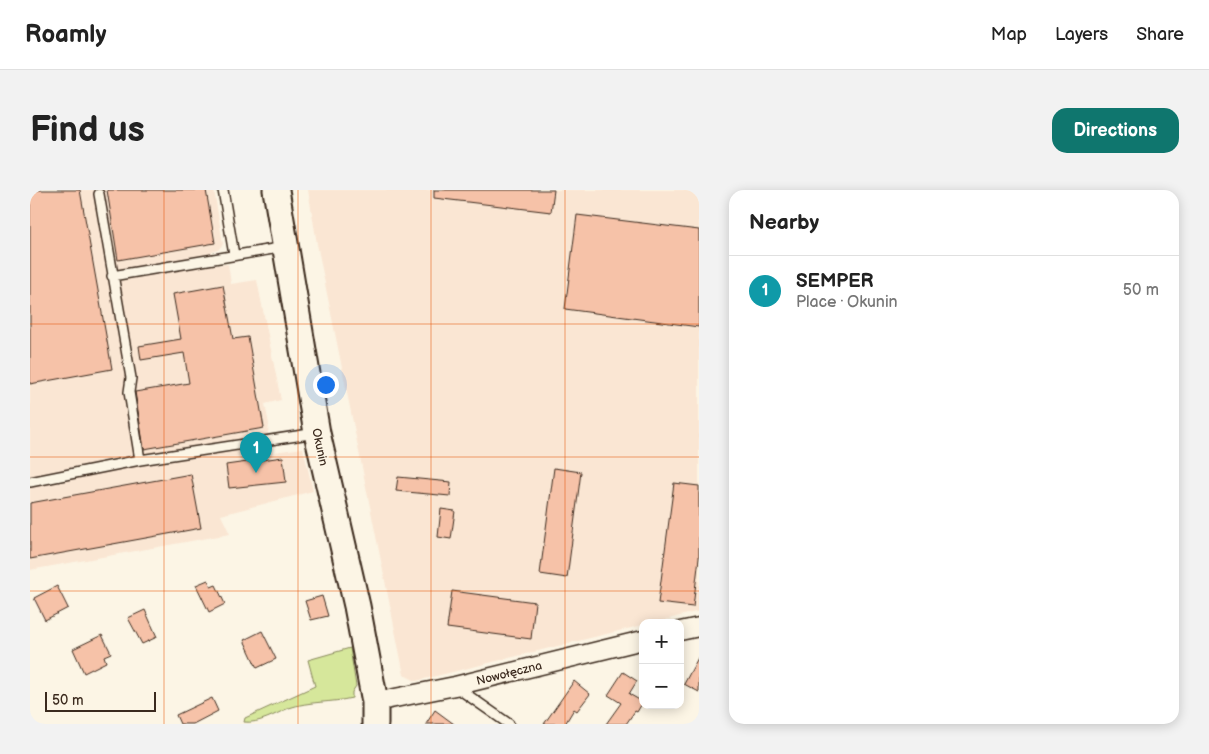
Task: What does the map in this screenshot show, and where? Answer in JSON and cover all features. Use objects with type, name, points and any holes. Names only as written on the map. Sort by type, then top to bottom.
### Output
[{"type":"main road","name":"Okunin","points":[[276,190],[317,433],[357,606],[375,713]]},
{"type":"street","points":[[684,630],[699,627]]},
{"type":"street","name":"Nowołęczna","points":[[375,713],[455,686],[639,641]]},
{"type":"lane","points":[[223,190],[234,255]]},
{"type":"lane","points":[[99,194],[131,378],[129,392],[140,460]]},
{"type":"lane","points":[[112,276],[285,247]]},
{"type":"lane","points":[[30,482],[140,460],[317,433]]},
{"type":"lane","points":[[455,686],[509,724]]},
{"type":"shaded area","points":[[30,190],[214,190],[223,244],[218,250],[212,252],[214,265],[228,264],[231,284],[257,280],[281,400],[265,404],[269,424],[268,434],[264,435],[267,453],[303,448],[313,491],[221,515],[230,534],[30,570]]},
{"type":"shaded area","points":[[308,190],[699,190],[699,611],[668,619],[639,619],[639,626],[416,681],[404,675],[317,244]]},
{"type":"green space","points":[[350,648],[356,686],[352,692],[352,698],[297,706],[261,720],[244,722],[245,718],[315,686],[308,660]]},
{"type":"building","points":[[30,190],[80,190],[112,369],[30,384]]},
{"type":"building","points":[[107,190],[206,190],[215,243],[118,260]]},
{"type":"building","points":[[434,190],[554,190],[551,212],[434,198]]},
{"type":"building","points":[[577,215],[699,230],[699,327],[565,309]]},
{"type":"building","points":[[223,285],[233,339],[248,337],[264,428],[144,449],[135,392],[189,383],[184,353],[141,360],[139,346],[181,339],[173,294]]},
{"type":"building","points":[[283,457],[286,482],[229,488],[226,465]]},
{"type":"building","points":[[554,468],[581,472],[567,578],[540,574]]},
{"type":"building","points":[[191,474],[201,528],[30,559],[30,503]]},
{"type":"building","points":[[398,477],[451,482],[450,496],[396,491]]},
{"type":"building","points":[[674,483],[699,486],[699,558],[693,607],[658,603]]},
{"type":"building","points":[[441,509],[455,511],[451,539],[438,537]]},
{"type":"building","points":[[208,580],[211,587],[216,585],[225,604],[209,612],[196,585]]},
{"type":"building","points":[[57,586],[68,608],[45,620],[34,598]]},
{"type":"building","points":[[452,591],[535,602],[531,639],[447,628]]},
{"type":"building","points":[[322,596],[328,616],[311,620],[305,601]]},
{"type":"building","points":[[145,610],[157,637],[142,644],[128,618]]},
{"type":"building","points":[[262,631],[276,659],[257,668],[244,640]]},
{"type":"building","points":[[102,635],[111,653],[104,656],[106,662],[84,673],[73,649]]},
{"type":"building","points":[[699,656],[699,692],[684,684]]},
{"type":"building","points":[[623,672],[637,681],[629,694],[639,700],[639,709],[637,712],[635,711],[626,724],[606,724],[621,703],[608,695]]},
{"type":"building","points":[[574,681],[590,694],[577,711],[574,709],[565,724],[544,724]]},
{"type":"building","points":[[212,698],[218,711],[193,724],[180,724],[176,715]]},
{"type":"building","points":[[435,710],[454,724],[426,724]]},
{"type":"place","name":"SEMPER","points":[[256,473]]}]
